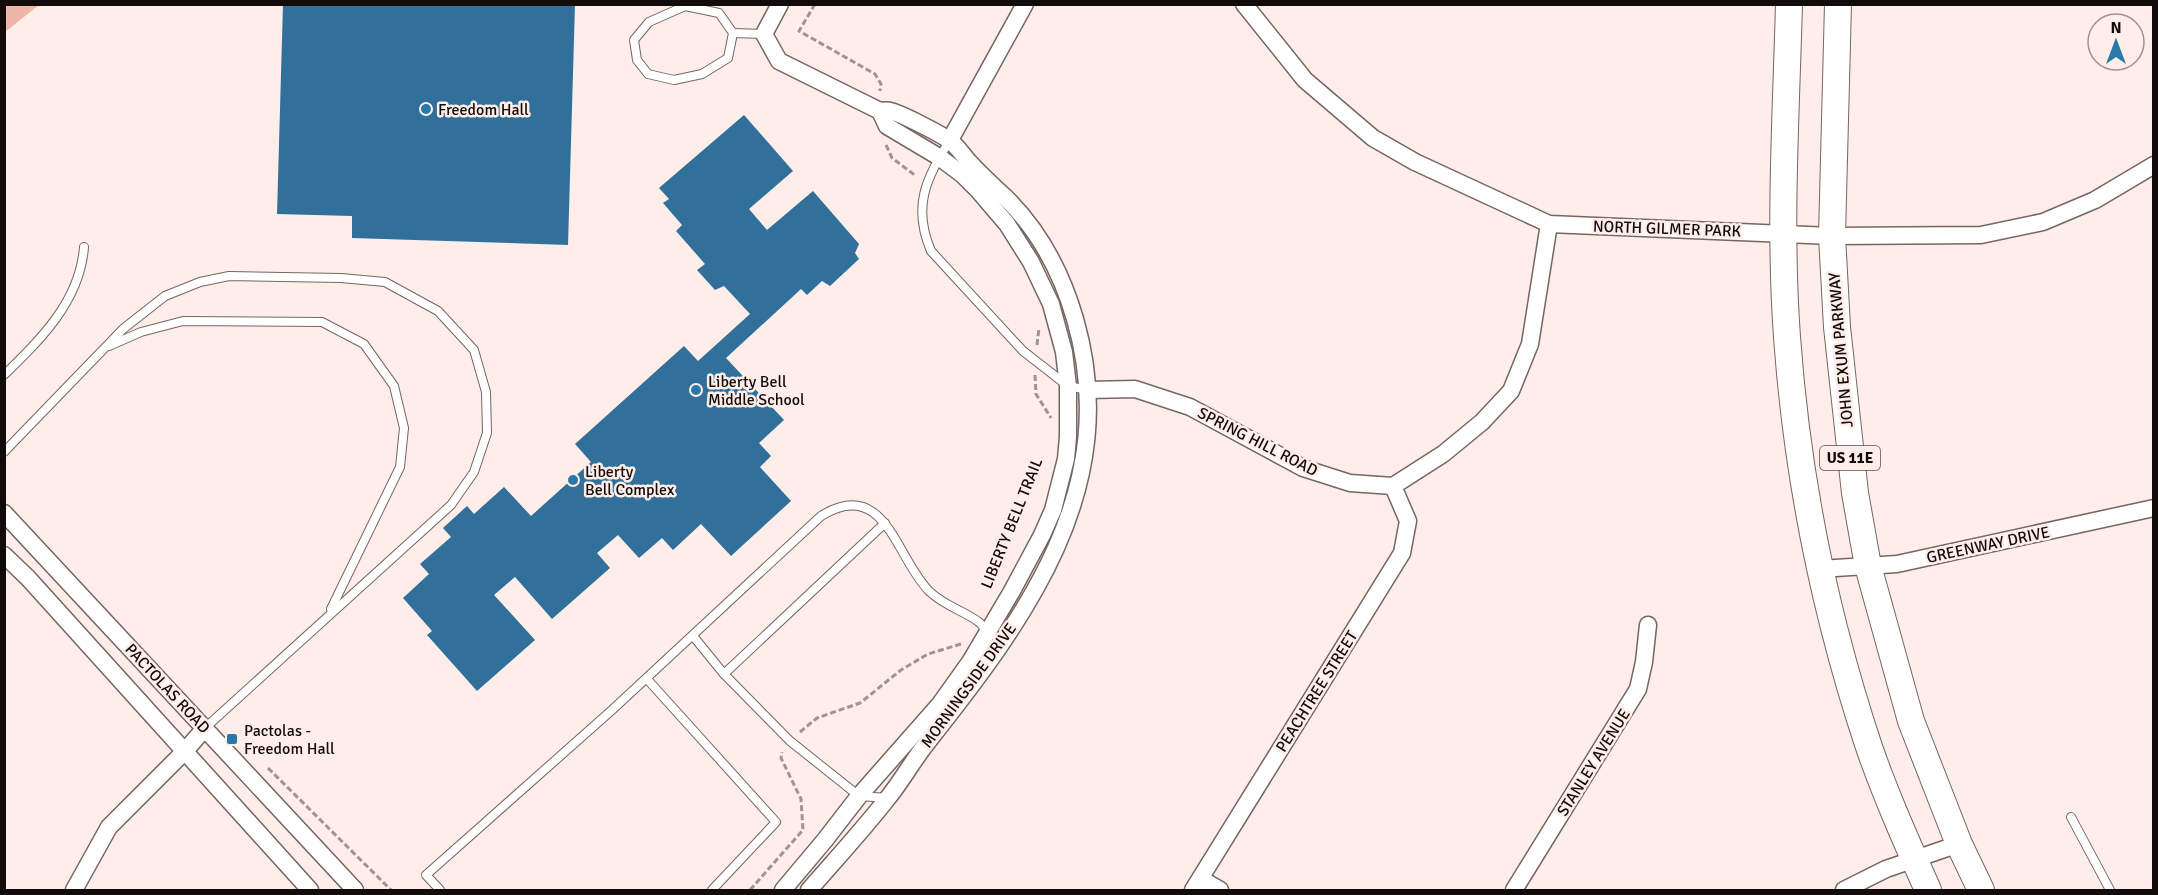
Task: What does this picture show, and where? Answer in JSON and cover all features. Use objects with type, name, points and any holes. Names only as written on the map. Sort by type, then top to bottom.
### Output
[{"type":"main road","name":"US 11E","points":[[1789,4],[1784,233],[1787,336],[1797,436],[1820,569],[1845,667],[1869,747],[1928,891]]},
{"type":"main road","name":"JOHN EXUM PARKWAY","points":[[1838,4],[1832,236],[1845,419],[1855,493],[1868,566],[1911,721],[1959,844],[1981,891]]},
{"type":"street","points":[[764,34],[780,4]]},
{"type":"street","points":[[950,140],[1025,4]]},
{"type":"street","name":"NORTH GILMER PARK","points":[[1244,4],[1305,81],[1373,138],[1415,162],[1549,224],[1832,236],[1981,235],[2043,222],[2095,200],[2154,165]]},
{"type":"street","name":"MORNINGSIDE DRIVE","points":[[764,34],[778,62],[880,111],[891,111],[950,140],[1019,211],[1043,243],[1072,308],[1084,357],[1088,390],[1084,461],[1070,517],[1034,592],[1000,647],[918,754],[888,798],[809,891]]},
{"type":"street","name":"MORNINGSIDE DRIVE","points":[[783,891],[859,796],[940,704],[970,662],[983,628],[1030,557],[1053,510],[1066,459],[1068,386],[1059,329],[1051,304],[1031,262],[1007,224],[963,175],[939,157],[887,126],[880,111]]},
{"type":"street","points":[[1393,486],[1443,454],[1482,422],[1511,391],[1530,344],[1549,224]]},
{"type":"street","name":"SPRING HILL ROAD","points":[[1088,390],[1135,390],[1190,407],[1303,468],[1350,483],[1393,486]]},
{"type":"street","name":"PEACHTREE STREET","points":[[1197,885],[1402,553],[1408,521],[1393,486]]},
{"type":"street","name":"GREENWAY DRIVE","points":[[1820,569],[1897,564],[2154,508]]},
{"type":"street","name":"PACTOLAS ROAD","points":[[4,513],[355,891]]},
{"type":"street","name":"PACTOLAS ROAD","points":[[4,555],[28,578],[310,891]]},
{"type":"street","name":"STANLEY AVENUE","points":[[1514,891],[1638,689],[1648,625]]},
{"type":"street","points":[[74,891],[109,827],[185,751],[204,728]]},
{"type":"street","points":[[1844,891],[1886,869],[1959,844]]},
{"type":"street","points":[[1197,885],[1220,891]]},
{"type":"lane","points":[[685,5],[719,13],[733,33],[728,58],[702,74],[674,80],[648,74],[637,60],[634,40],[650,22],[685,5]]},
{"type":"lane","points":[[733,33],[764,34]]},
{"type":"lane","points":[[950,140],[927,180],[921,210],[923,233],[931,251],[1023,351],[1068,386],[1088,390]]},
{"type":"lane","points":[[4,375],[36,344],[69,300],[83,268],[84,248]]},
{"type":"lane","points":[[4,452],[123,329],[165,296],[200,282],[229,276],[341,278],[385,282],[438,311],[474,350],[486,392],[487,433],[474,472],[451,505],[204,728]]},
{"type":"lane","points":[[105,348],[141,332],[183,321],[322,322],[364,344],[394,386],[404,428],[400,467],[328,615]]},
{"type":"lane","points":[[440,891],[426,875],[646,679],[821,516],[834,507],[848,505],[871,510],[885,523],[929,591],[983,628],[1000,647]]},
{"type":"lane","points":[[724,674],[885,523]]},
{"type":"lane","points":[[693,636],[724,674],[790,741],[859,796],[888,798]]},
{"type":"lane","points":[[646,679],[776,822],[712,891]]},
{"type":"lane","points":[[2071,817],[2110,891]]},
{"type":"path","points":[[814,4],[799,31],[875,74],[881,84],[879,99],[884,142],[892,158],[916,176],[927,180]]},
{"type":"path","points":[[1039,327],[1034,382],[1036,394],[1051,417],[1052,428]]},
{"type":"path","points":[[750,891],[803,830],[801,800],[781,758],[782,752],[790,741],[817,718],[860,703],[901,670],[928,654],[964,643],[983,628]]},
{"type":"shaded area","points":[[5,4],[39,4],[39,5],[5,32]]},
{"type":"building","name":"Freedom Hall","points":[[283,4],[575,4],[568,245],[352,238],[352,216],[277,214]]},
{"type":"building","name":"Liberty Bell Middle School","points":[[744,115],[793,171],[749,209],[767,230],[813,191],[859,244],[855,253],[859,259],[830,286],[822,281],[807,295],[801,289],[726,358],[784,420],[759,443],[771,456],[760,467],[791,501],[731,556],[701,524],[673,550],[662,538],[639,558],[618,535],[597,553],[610,568],[552,619],[515,577],[494,595],[535,640],[477,691],[427,635],[432,631],[403,598],[429,574],[420,564],[451,537],[443,528],[467,506],[474,514],[504,487],[531,516],[591,462],[575,444],[684,346],[698,361],[750,314],[724,286],[715,290],[697,270],[705,264],[676,231],[682,225],[663,203],[669,199],[659,188]]},
{"type":"place","name":"Freedom Hall","points":[[426,109]]},
{"type":"place","name":"Liberty Bell Middle School","points":[[696,390]]},
{"type":"place","name":"Liberty Bell Complex","points":[[573,480]]},
{"type":"place","name":"Pactolas - Freedom Hall","points":[[232,739]]}]
